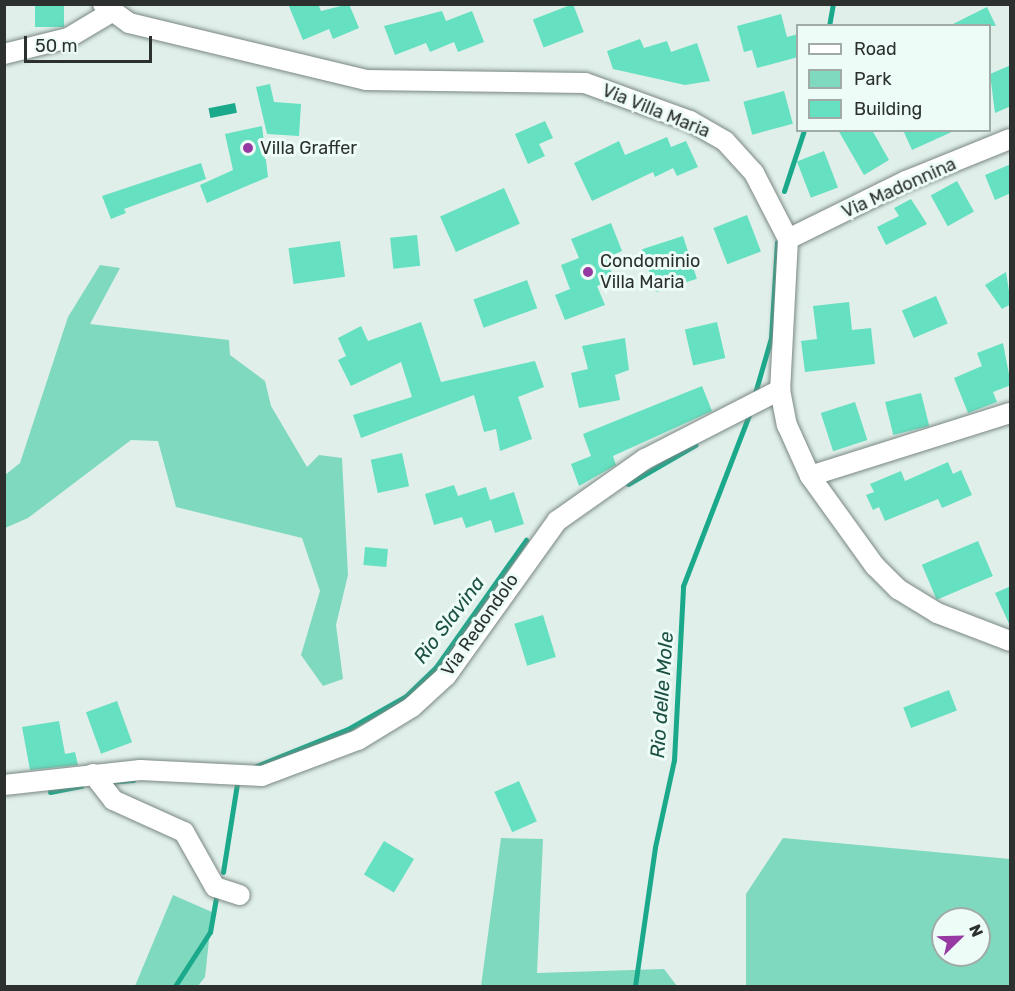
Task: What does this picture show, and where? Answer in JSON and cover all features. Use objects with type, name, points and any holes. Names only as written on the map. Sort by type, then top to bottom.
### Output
[{"type":"street","points":[[4,54],[68,38],[107,9]]},
{"type":"street","name":"Via Villa Maria","points":[[107,9],[129,23],[366,80],[585,83],[690,121],[725,141],[754,173],[788,238]]},
{"type":"street","name":"Via Madonnina","points":[[788,238],[906,181],[1011,139]]},
{"type":"street","points":[[788,238],[780,390],[787,425],[810,476],[875,566],[898,589],[937,614],[1011,641]]},
{"type":"street","name":"Via Redondolo","points":[[4,785],[140,770],[262,776],[366,735],[412,707],[446,676],[557,521],[645,459],[780,390]]},
{"type":"street","points":[[810,476],[1011,413]]},
{"type":"street","points":[[93,774],[113,800],[184,832],[215,887],[240,895]]},
{"type":"green space","points":[[100,265],[120,268],[90,324],[229,340],[230,355],[265,381],[271,406],[307,467],[319,455],[342,458],[348,575],[336,625],[343,679],[323,686],[301,655],[320,591],[302,538],[176,507],[158,441],[131,440],[28,518],[5,528],[5,475],[20,463],[68,317]]},
{"type":"green space","points":[[501,838],[543,839],[537,973],[664,969],[677,986],[481,986]]},
{"type":"green space","points":[[783,838],[1010,859],[1010,986],[746,986],[746,894]]},
{"type":"green space","points":[[173,895],[212,912],[205,977],[198,986],[135,986]]},
{"type":"shaded area","points":[[235,103],[237,113],[210,118],[208,108]]},
{"type":"building","points":[[35,4],[64,4],[64,27],[35,27]]},
{"type":"building","points":[[288,4],[318,4],[321,11],[349,4],[359,28],[333,39],[329,29],[303,40]]},
{"type":"building","points":[[573,4],[584,32],[544,47],[533,19]]},
{"type":"building","points":[[987,7],[996,26],[991,26],[991,24],[953,24]]},
{"type":"building","points":[[442,11],[446,21],[472,11],[484,42],[458,52],[454,42],[430,52],[426,43],[395,55],[384,26]]},
{"type":"building","points":[[781,14],[787,37],[796,35],[796,58],[757,68],[752,50],[744,52],[737,26]]},
{"type":"building","points":[[640,39],[644,48],[667,41],[671,52],[697,43],[710,81],[685,85],[613,69],[607,51]]},
{"type":"building","points":[[1011,65],[1011,106],[995,113],[991,82],[991,74]]},
{"type":"building","points":[[270,84],[274,102],[301,104],[299,136],[267,134],[256,87]]},
{"type":"building","points":[[784,91],[793,124],[752,135],[743,102]]},
{"type":"building","points":[[545,121],[553,138],[539,144],[545,156],[528,164],[515,134]]},
{"type":"building","points":[[262,126],[268,177],[207,203],[200,185],[233,170],[225,134]]},
{"type":"building","points":[[839,132],[873,132],[889,160],[864,175]]},
{"type":"building","points":[[904,132],[952,132],[912,150]]},
{"type":"building","points":[[667,137],[671,147],[686,141],[698,167],[677,176],[673,168],[655,177],[653,172],[592,201],[574,163],[619,141],[625,155]]},
{"type":"building","points":[[824,151],[838,187],[811,198],[797,161]]},
{"type":"building","points":[[201,163],[206,179],[124,209],[126,213],[111,219],[102,196]]},
{"type":"building","points":[[1011,164],[1011,193],[995,200],[985,175]]},
{"type":"building","points":[[957,181],[974,212],[948,226],[931,196]]},
{"type":"building","points":[[504,188],[520,224],[456,252],[440,216]]},
{"type":"building","points":[[911,199],[927,224],[886,245],[877,227],[899,216],[894,208]]},
{"type":"building","points":[[747,215],[761,251],[727,264],[713,228]]},
{"type":"building","name":"Condominio Villa Maria","points":[[611,223],[622,251],[606,258],[614,279],[597,286],[605,305],[565,320],[555,295],[570,289],[561,265],[579,258],[571,239]]},
{"type":"building","points":[[417,235],[420,266],[393,269],[390,238]]},
{"type":"building","points":[[683,236],[697,279],[656,292],[642,249]]},
{"type":"building","points":[[340,241],[345,277],[294,284],[289,248]]},
{"type":"building","points":[[1006,272],[1011,304],[1002,309],[985,285]]},
{"type":"building","points":[[527,280],[537,308],[484,328],[473,299]]},
{"type":"building","points":[[936,296],[948,324],[914,338],[902,310]]},
{"type":"building","points":[[849,302],[852,330],[871,328],[875,364],[805,372],[801,341],[817,339],[813,306]]},
{"type":"building","points":[[421,322],[441,382],[535,361],[544,387],[518,397],[532,439],[500,451],[496,429],[484,432],[474,395],[361,438],[353,415],[412,397],[401,362],[351,386],[338,360],[346,356],[338,338],[361,326],[368,341]]},
{"type":"building","points":[[717,322],[725,358],[693,365],[685,329]]},
{"type":"building","points":[[625,338],[629,370],[615,375],[620,400],[579,408],[571,373],[588,369],[582,346]]},
{"type":"building","points":[[1003,343],[1011,385],[993,392],[997,402],[968,413],[954,378],[982,366],[977,353]]},
{"type":"building","points":[[702,386],[712,411],[613,456],[616,465],[579,486],[571,464],[591,456],[583,434]]},
{"type":"building","points":[[921,393],[929,426],[893,435],[885,402]]},
{"type":"building","points":[[855,402],[867,440],[833,451],[821,413]]},
{"type":"building","points":[[402,453],[409,486],[378,493],[371,460]]},
{"type":"building","points":[[948,462],[953,474],[961,470],[972,495],[942,508],[938,499],[885,521],[879,507],[873,510],[866,495],[874,492],[870,484],[901,471],[905,481]]},
{"type":"building","points":[[454,485],[458,496],[486,487],[490,500],[514,492],[524,524],[495,533],[491,520],[466,528],[462,517],[434,525],[425,494]]},
{"type":"building","points":[[978,541],[993,576],[937,600],[922,565]]},
{"type":"building","points":[[365,547],[388,549],[386,567],[363,565]]},
{"type":"building","points":[[1011,586],[1011,628],[995,593]]},
{"type":"building","points":[[543,615],[556,657],[527,666],[514,624]]},
{"type":"building","points":[[949,690],[957,711],[911,728],[903,708]]},
{"type":"building","points":[[117,701],[132,742],[101,754],[86,712]]},
{"type":"building","points":[[59,721],[65,754],[75,752],[78,765],[30,770],[22,727]]},
{"type":"building","points":[[519,781],[537,821],[512,832],[494,792]]},
{"type":"building","points":[[384,841],[414,859],[394,892],[364,874]]},
{"type":"waterway","name":"Rio delle Mole","points":[[829,24],[833,4]]},
{"type":"waterway","name":"Rio delle Mole","points":[[784,191],[803,132]]},
{"type":"waterway","name":"Rio delle Mole","points":[[755,393],[771,338],[777,242]]},
{"type":"waterway","name":"Rio delle Mole","points":[[635,986],[655,847],[674,760],[683,586],[749,415]]},
{"type":"waterway","name":"Rio Slavina","points":[[628,484],[695,445]]},
{"type":"waterway","name":"Rio Slavina","points":[[254,767],[348,729],[406,696],[436,667],[526,540]]},
{"type":"waterway","points":[[106,782],[133,780]]},
{"type":"waterway","name":"Rio Slavina","points":[[223,872],[237,784]]},
{"type":"waterway","points":[[50,792],[81,786]]},
{"type":"waterway","name":"Rio Slavina","points":[[175,986],[210,932],[216,899]]},
{"type":"place","name":"Villa Graffer","points":[[248,148]]},
{"type":"place","name":"Condominio Villa Maria","points":[[588,272]]}]
